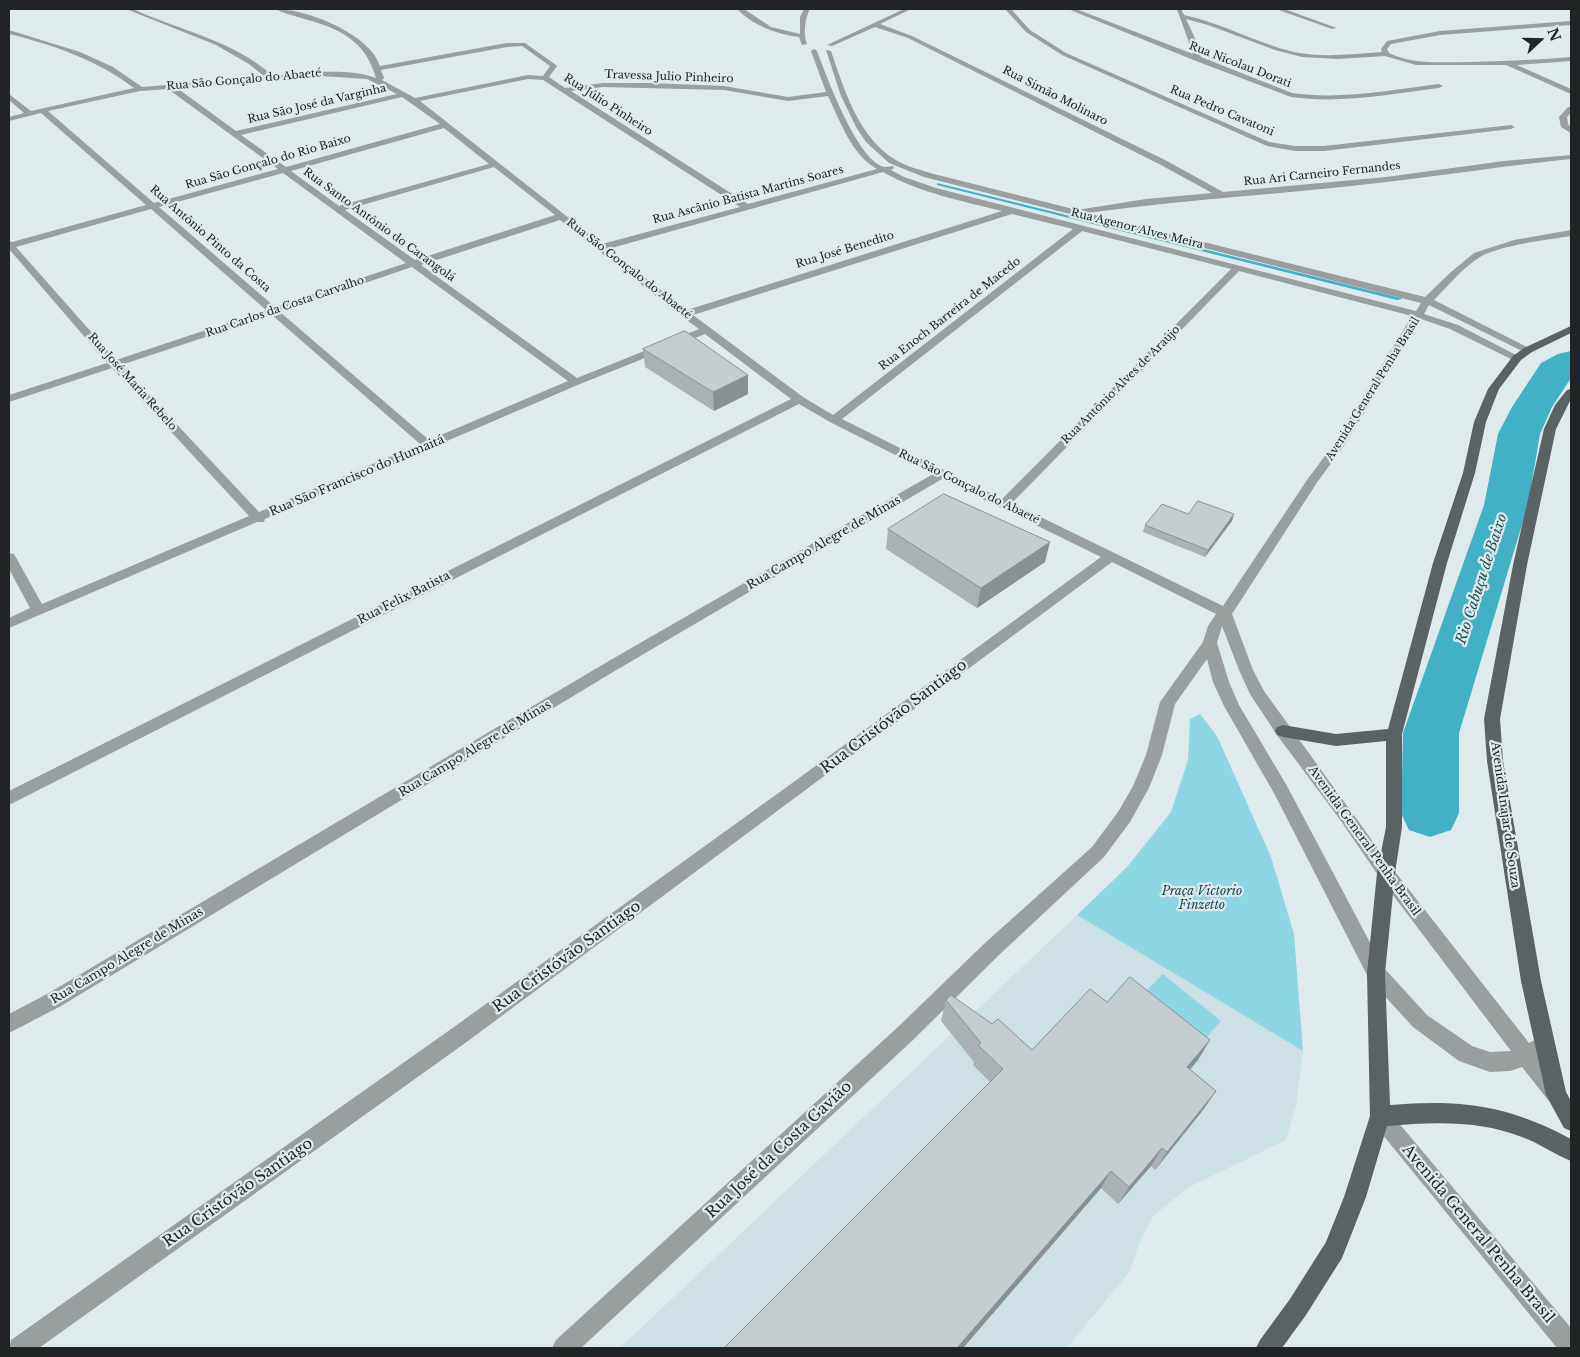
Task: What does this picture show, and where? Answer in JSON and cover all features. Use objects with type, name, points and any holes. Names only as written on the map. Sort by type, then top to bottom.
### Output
[{"type":"main road","points":[[1268,1348],[1298,1307],[1334,1250],[1355,1197],[1380,1116],[1376,973],[1386,873],[1394,827],[1394,734],[1440,564],[1469,473],[1480,422],[1494,390],[1517,358],[1528,350],[1571,329]]},
{"type":"main road","name":"Avenida Inajar de Souza","points":[[1556,1095],[1530,981],[1496,770],[1492,719],[1520,565],[1550,429],[1561,406],[1571,392]]},
{"type":"main road","points":[[1283,731],[1336,740],[1394,734]]},
{"type":"main road","name":"Avenida General Penha Brasil","points":[[1556,1095],[1571,1121]]},
{"type":"main road","points":[[1380,1116],[1426,1112],[1465,1112],[1495,1117],[1544,1134],[1571,1150]]},
{"type":"street","points":[[130,9],[143,16],[186,30],[206,39],[243,57],[270,77]]},
{"type":"street","points":[[279,9],[329,24],[354,36],[363,45],[378,68],[381,82]]},
{"type":"street","points":[[740,9],[765,27],[803,37],[802,15],[807,9]]},
{"type":"street","points":[[812,46],[827,46],[908,9]]},
{"type":"street","name":"Rua Pedro Cavatoni","points":[[1008,9],[1028,32],[1064,54],[1278,147],[1300,150],[1511,127]]},
{"type":"street","name":"Rua Nicolau Dorati","points":[[1071,9],[1084,11],[1274,90],[1304,98],[1350,96],[1439,86]]},
{"type":"street","points":[[1178,9],[1198,60]]},
{"type":"street","points":[[1279,9],[1334,28]]},
{"type":"street","points":[[1182,16],[1216,24],[1293,54],[1327,56],[1386,54],[1402,60],[1429,64],[1508,63],[1571,59]]},
{"type":"street","points":[[1386,54],[1385,44],[1396,39],[1440,33],[1571,23]]},
{"type":"street","name":"Rua Simão Molinaro","points":[[876,25],[919,41],[1164,164],[1221,195]]},
{"type":"street","points":[[9,32],[46,41],[82,54],[140,89]]},
{"type":"street","name":"Rua Agenor Alves Meira","points":[[803,37],[802,42],[812,46],[830,94],[856,147],[873,163],[884,170],[916,185],[1420,315],[1454,328],[1517,358]]},
{"type":"street","points":[[378,68],[507,44],[523,44],[554,66],[545,78]]},
{"type":"street","name":"Rua Agenor Alves Meira","points":[[827,46],[831,64],[859,126],[875,148],[900,165],[927,175],[1427,301],[1441,306],[1528,350]]},
{"type":"street","points":[[1508,63],[1571,92]]},
{"type":"street","name":"Rua São Gonçalo do Abaeté","points":[[9,119],[140,89],[169,86],[270,77],[339,74],[368,77],[381,82],[414,100],[685,314],[799,399],[834,420],[1224,612]]},
{"type":"street","name":"Rua Júlio Pinheiro","points":[[414,100],[528,77],[545,78],[746,207]]},
{"type":"street","name":"Travessa Julio Pinheiro","points":[[566,90],[603,85],[724,88],[788,99],[830,94]]},
{"type":"street","name":"Rua Santo Antônio do Carangolá","points":[[169,86],[576,382]]},
{"type":"street","name":"Rua São José da Varginha","points":[[235,134],[404,94]]},
{"type":"street","points":[[9,96],[29,114]]},
{"type":"street","points":[[1571,109],[1563,117],[1564,125],[1571,131]]},
{"type":"street","name":"Rua Antônio Pinto da Costa","points":[[42,110],[429,446]]},
{"type":"street","name":"Rua São Gonçalo do Rio Baixo","points":[[9,245],[446,125]]},
{"type":"street","name":"Rua Ari Carneiro Fernandes","points":[[1075,212],[1122,204],[1386,180],[1486,166],[1571,157]]},
{"type":"street","points":[[338,209],[497,164]]},
{"type":"street","name":"Rua Ascânio Batista Martins Soares","points":[[602,247],[900,165]]},
{"type":"street","points":[[916,185],[927,175]]},
{"type":"street","name":"Rua José Benedito","points":[[685,314],[1012,211]]},
{"type":"street","name":"Rua Carlos da Costa Carvalho","points":[[9,399],[562,216]]},
{"type":"street","name":"Rua Enoch Barreira de Macedo","points":[[834,420],[1080,228]]},
{"type":"street","name":"Avenida General Penha Brasil","points":[[1210,643],[1212,631],[1224,612],[1238,595],[1313,480],[1338,446],[1427,301],[1454,274],[1477,255],[1514,243],[1571,233]]},
{"type":"street","name":"Rua José Maria Rebelo","points":[[9,245],[115,365],[259,519]]},
{"type":"street","name":"Rua Antônio Alves de Araújo","points":[[1004,504],[1238,267]]},
{"type":"street","name":"Rua São Francisco do Humaitá","points":[[9,624],[259,519],[576,382],[706,330]]},
{"type":"street","name":"Rua Felix Batista","points":[[9,798],[799,399]]},
{"type":"street","name":"Rua Campo Alegre de Minas","points":[[9,1024],[54,1000],[362,817],[645,646],[942,474]]},
{"type":"street","points":[[9,557],[39,611]]},
{"type":"street","name":"Rua Cristóvão Santiago","points":[[19,1348],[462,1034],[1110,557]]},
{"type":"street","name":"Avenida General Penha Brasil","points":[[1224,612],[1230,634],[1250,678],[1258,694],[1283,731],[1347,816],[1386,873],[1556,1095]]},
{"type":"street","points":[[1210,643],[1221,682],[1232,706],[1281,790],[1376,973],[1420,1021],[1466,1054],[1490,1062],[1510,1061],[1526,1056],[1545,1044]]},
{"type":"street","name":"Rua José da Costa Gavião","points":[[564,1348],[906,1033],[992,949],[1098,852],[1124,817],[1140,788],[1154,755],[1168,702],[1210,643]]},
{"type":"street","name":"Avenida General Penha Brasil","points":[[1380,1116],[1571,1346]]},
{"type":"shaded area","points":[[1077,915],[1303,1051],[1296,1105],[1286,1140],[1189,1187],[1153,1216],[1139,1243],[1130,1271],[1067,1348],[620,1348]]},
{"type":"green space","name":"Praça Victorio Finzetto","points":[[1200,714],[1217,736],[1271,857],[1294,934],[1303,1051],[1077,915],[1127,867],[1171,812],[1188,760],[1190,719]]},
{"type":"green space","points":[[1163,974],[1221,1021],[1198,1047],[1139,998]]},
{"type":"building","points":[[685,331],[748,375],[713,392],[643,349]]},
{"type":"building","points":[[944,494],[1050,542],[981,588],[888,529]]},
{"type":"building","points":[[1198,501],[1234,514],[1208,550],[1145,525],[1162,504],[1188,514]]},
{"type":"building","points":[[1130,977],[1210,1040],[1187,1067],[1216,1091],[1167,1152],[1162,1148],[1129,1187],[1111,1171],[957,1348],[724,1348],[1003,1069],[978,1045],[981,1043],[946,1000],[951,995],[992,1024],[998,1019],[1032,1050],[1090,989],[1107,1002]]},
{"type":"waterway","points":[[939,184],[1399,299]]},
{"type":"waterway","name":"Rio Cabuçu de Baixo","points":[[1430,813],[1431,733],[1506,505],[1519,434],[1532,407],[1555,371],[1571,362]]}]
